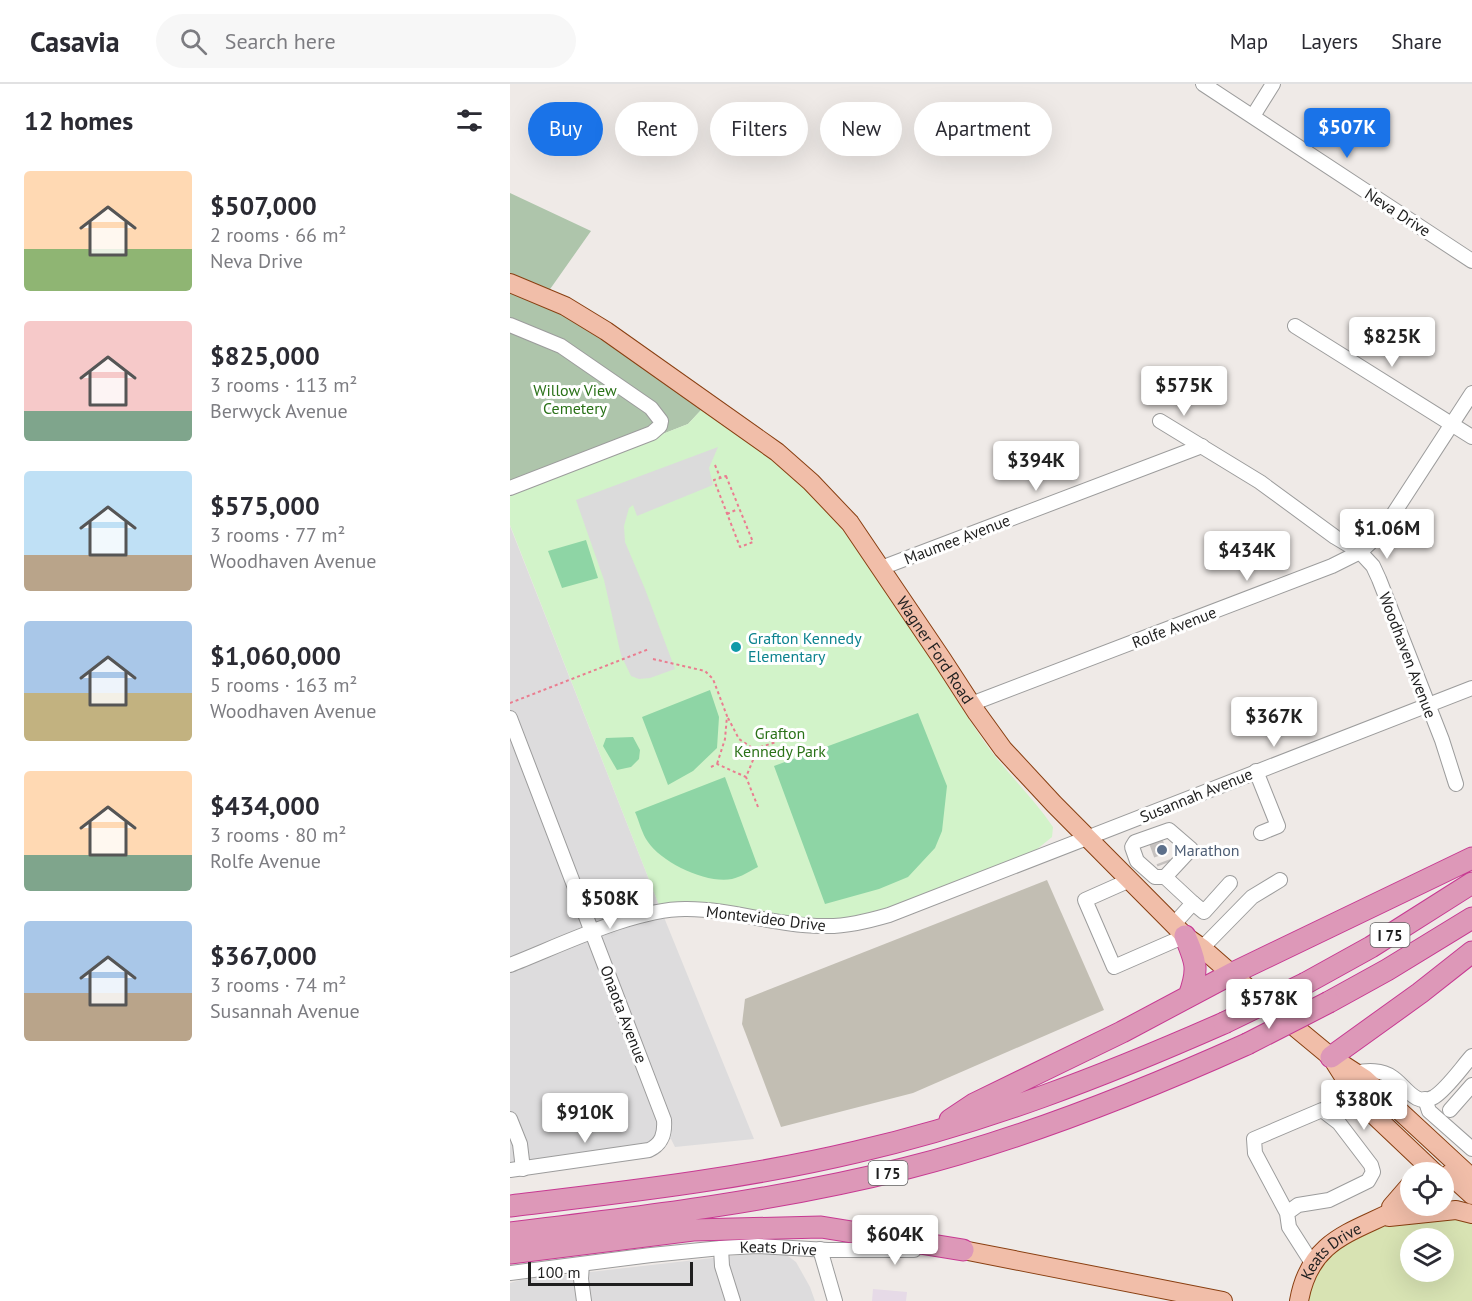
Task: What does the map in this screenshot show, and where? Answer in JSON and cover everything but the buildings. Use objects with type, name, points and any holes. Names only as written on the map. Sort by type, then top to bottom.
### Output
[{"type":"highway","points":[[933,1132],[974,1104],[1122,1032],[1232,974],[1472,858]]},
{"type":"highway","name":"I 75","points":[[510,1206],[676,1185],[795,1166],[933,1132],[1069,1088],[1224,1023],[1306,983],[1389,936],[1472,883]]},
{"type":"highway","name":"I 75","points":[[510,1233],[760,1200],[846,1183],[975,1149],[1126,1096],[1247,1044],[1387,970],[1472,918]]},
{"type":"highway","points":[[1187,936],[1194,957],[1196,978],[1189,996]]},
{"type":"highway","points":[[1331,1057],[1420,993],[1472,952]]},
{"type":"highway","points":[[510,1253],[693,1230],[821,1227],[963,1250]]},
{"type":"main road","name":"Wagner Ford Road","points":[[510,283],[566,306],[606,331],[777,452],[831,500],[850,523],[971,704],[1004,749],[1088,839],[1187,936],[1331,1057],[1356,1073],[1379,1092],[1472,1178]]},
{"type":"main road","name":"Wagner Ford Road","points":[[1331,1057],[1359,1101],[1425,1162]]},
{"type":"main road","points":[[1379,1092],[1401,1130],[1427,1162]]},
{"type":"main road","points":[[1454,1183],[1472,1195]]},
{"type":"main road","name":"Wagner Ford Road","points":[[1454,1190],[1472,1208]]},
{"type":"main road","name":"Keats Drive","points":[[1378,1218],[1400,1196]]},
{"type":"main road","name":"Keats Drive","points":[[1298,1300],[1304,1280],[1320,1253],[1348,1232],[1400,1207]]},
{"type":"main road","points":[[1378,1218],[1456,1210],[1472,1214]]},
{"type":"main road","name":"Keats Drive","points":[[963,1250],[1223,1301]]},
{"type":"street","name":"Neva Drive","points":[[1203,84],[1472,261]]},
{"type":"street","points":[[1252,116],[1273,84]]},
{"type":"street","points":[[510,324],[561,346],[651,408],[661,421],[660,426],[652,433],[510,488]]},
{"type":"street","points":[[1295,326],[1472,437]]},
{"type":"street","name":"Rolfe Avenue","points":[[971,704],[1332,566],[1360,552],[1381,533],[1472,393]]},
{"type":"street","name":"Woodhaven Avenue","points":[[1160,421],[1260,482],[1335,537],[1360,552],[1373,566],[1442,740],[1456,784]]},
{"type":"street","name":"Maumee Avenue","points":[[881,568],[1202,446]]},
{"type":"street","name":"Susannah Avenue","points":[[1088,839],[1256,771],[1472,688]]},
{"type":"street","name":"Onaota Avenue","points":[[510,718],[594,933],[664,1120],[665,1129],[660,1143],[649,1150],[516,1170]]},
{"type":"street","points":[[1256,771],[1278,826],[1261,833]]},
{"type":"street","points":[[1148,815],[1156,838]]},
{"type":"street","points":[[1230,883],[1204,912],[1162,873],[1137,861],[1132,847],[1135,842],[1156,838],[1168,830],[1191,849],[1162,873],[1136,886],[1085,900],[1114,967],[1187,936],[1280,880]]},
{"type":"street","name":"Montevideo Drive","points":[[510,965],[662,910],[718,911],[823,926],[870,921],[1064,846],[1088,839]]},
{"type":"street","points":[[1187,936],[1193,903]]},
{"type":"street","points":[[1356,1073],[1372,1071],[1384,1073],[1393,1077],[1415,1098],[1425,1099],[1436,1095],[1472,1056]]},
{"type":"street","points":[[1450,1110],[1471,1090]]},
{"type":"street","points":[[1425,1099],[1429,1111],[1472,1149]]},
{"type":"street","points":[[1287,1214],[1298,1206],[1329,1200],[1368,1181],[1373,1172],[1371,1165],[1339,1123],[1322,1110],[1254,1139],[1255,1153],[1287,1214],[1289,1227],[1312,1263]]},
{"type":"street","points":[[510,1119],[520,1144],[516,1170]]},
{"type":"street","name":"Keats Drive","points":[[510,1273],[721,1248],[758,1246],[963,1250]]},
{"type":"street","points":[[721,1248],[722,1266],[733,1301]]},
{"type":"street","points":[[824,1249],[835,1301]]},
{"type":"street","points":[[582,1264],[581,1279],[584,1301]]},
{"type":"path","points":[[715,465],[720,478]]},
{"type":"path","points":[[726,476],[753,542],[740,547],[714,480],[720,478],[726,476]]},
{"type":"path","points":[[727,513],[739,508]]},
{"type":"path","points":[[510,703],[649,649]]},
{"type":"path","points":[[653,659],[705,671],[713,679],[727,716],[739,739],[756,751]]},
{"type":"path","points":[[711,767],[717,764],[725,739],[727,716]]},
{"type":"path","points":[[758,807],[746,777],[758,748],[776,742]]},
{"type":"path","points":[[717,764],[746,777]]},
{"type":"shaded area","points":[[718,447],[709,468],[713,485],[637,516],[633,505],[629,508],[624,526],[625,542],[675,669],[650,678],[639,679],[631,676],[621,655],[604,580],[576,500]]},
{"type":"shaded area","points":[[510,526],[754,1139],[675,1147],[671,1139],[510,1168]]},
{"type":"shaded area","points":[[1047,880],[1104,1010],[913,1093],[781,1127],[742,1024],[745,999]]},
{"type":"shaded area","points":[[784,1253],[796,1262],[815,1301],[510,1301],[510,1283],[520,1280],[739,1255]]},
{"type":"shaded area","points":[[873,1289],[907,1292],[906,1301],[872,1301]]},
{"type":"green space","name":"Willow View Cemetery","points":[[510,193],[591,231],[541,302],[630,356],[702,409],[688,424],[510,494]]},
{"type":"green space","name":"Grafton Kennedy Park","points":[[702,409],[770,459],[802,486],[817,500],[852,542],[890,595],[987,746],[1053,827],[1052,837],[1036,850],[915,899],[852,918],[798,920],[719,905],[679,903],[659,905],[510,525],[510,494],[688,424]]},
{"type":"green space","points":[[586,540],[598,578],[562,588],[548,551]]},
{"type":"green space","points":[[710,690],[719,717],[717,748],[693,771],[668,785],[642,717]]},
{"type":"green space","points":[[918,713],[947,786],[942,831],[935,848],[908,877],[879,889],[825,904],[774,766]]},
{"type":"green space","points":[[633,737],[640,750],[639,759],[631,767],[617,770],[603,746],[606,738]]},
{"type":"green space","points":[[725,777],[758,867],[735,878],[722,880],[686,870],[655,850],[646,839],[635,812]]},
{"type":"green space","points":[[1420,1218],[1472,1219],[1472,1301],[1304,1301],[1322,1265],[1342,1242],[1385,1226]]},
{"type":"tunnel","points":[[1156,842],[1164,864]]},
{"type":"place","name":"Grafton Kennedy Elementary","points":[[736,647]]},
{"type":"place","name":"Marathon","points":[[1162,850]]}]
